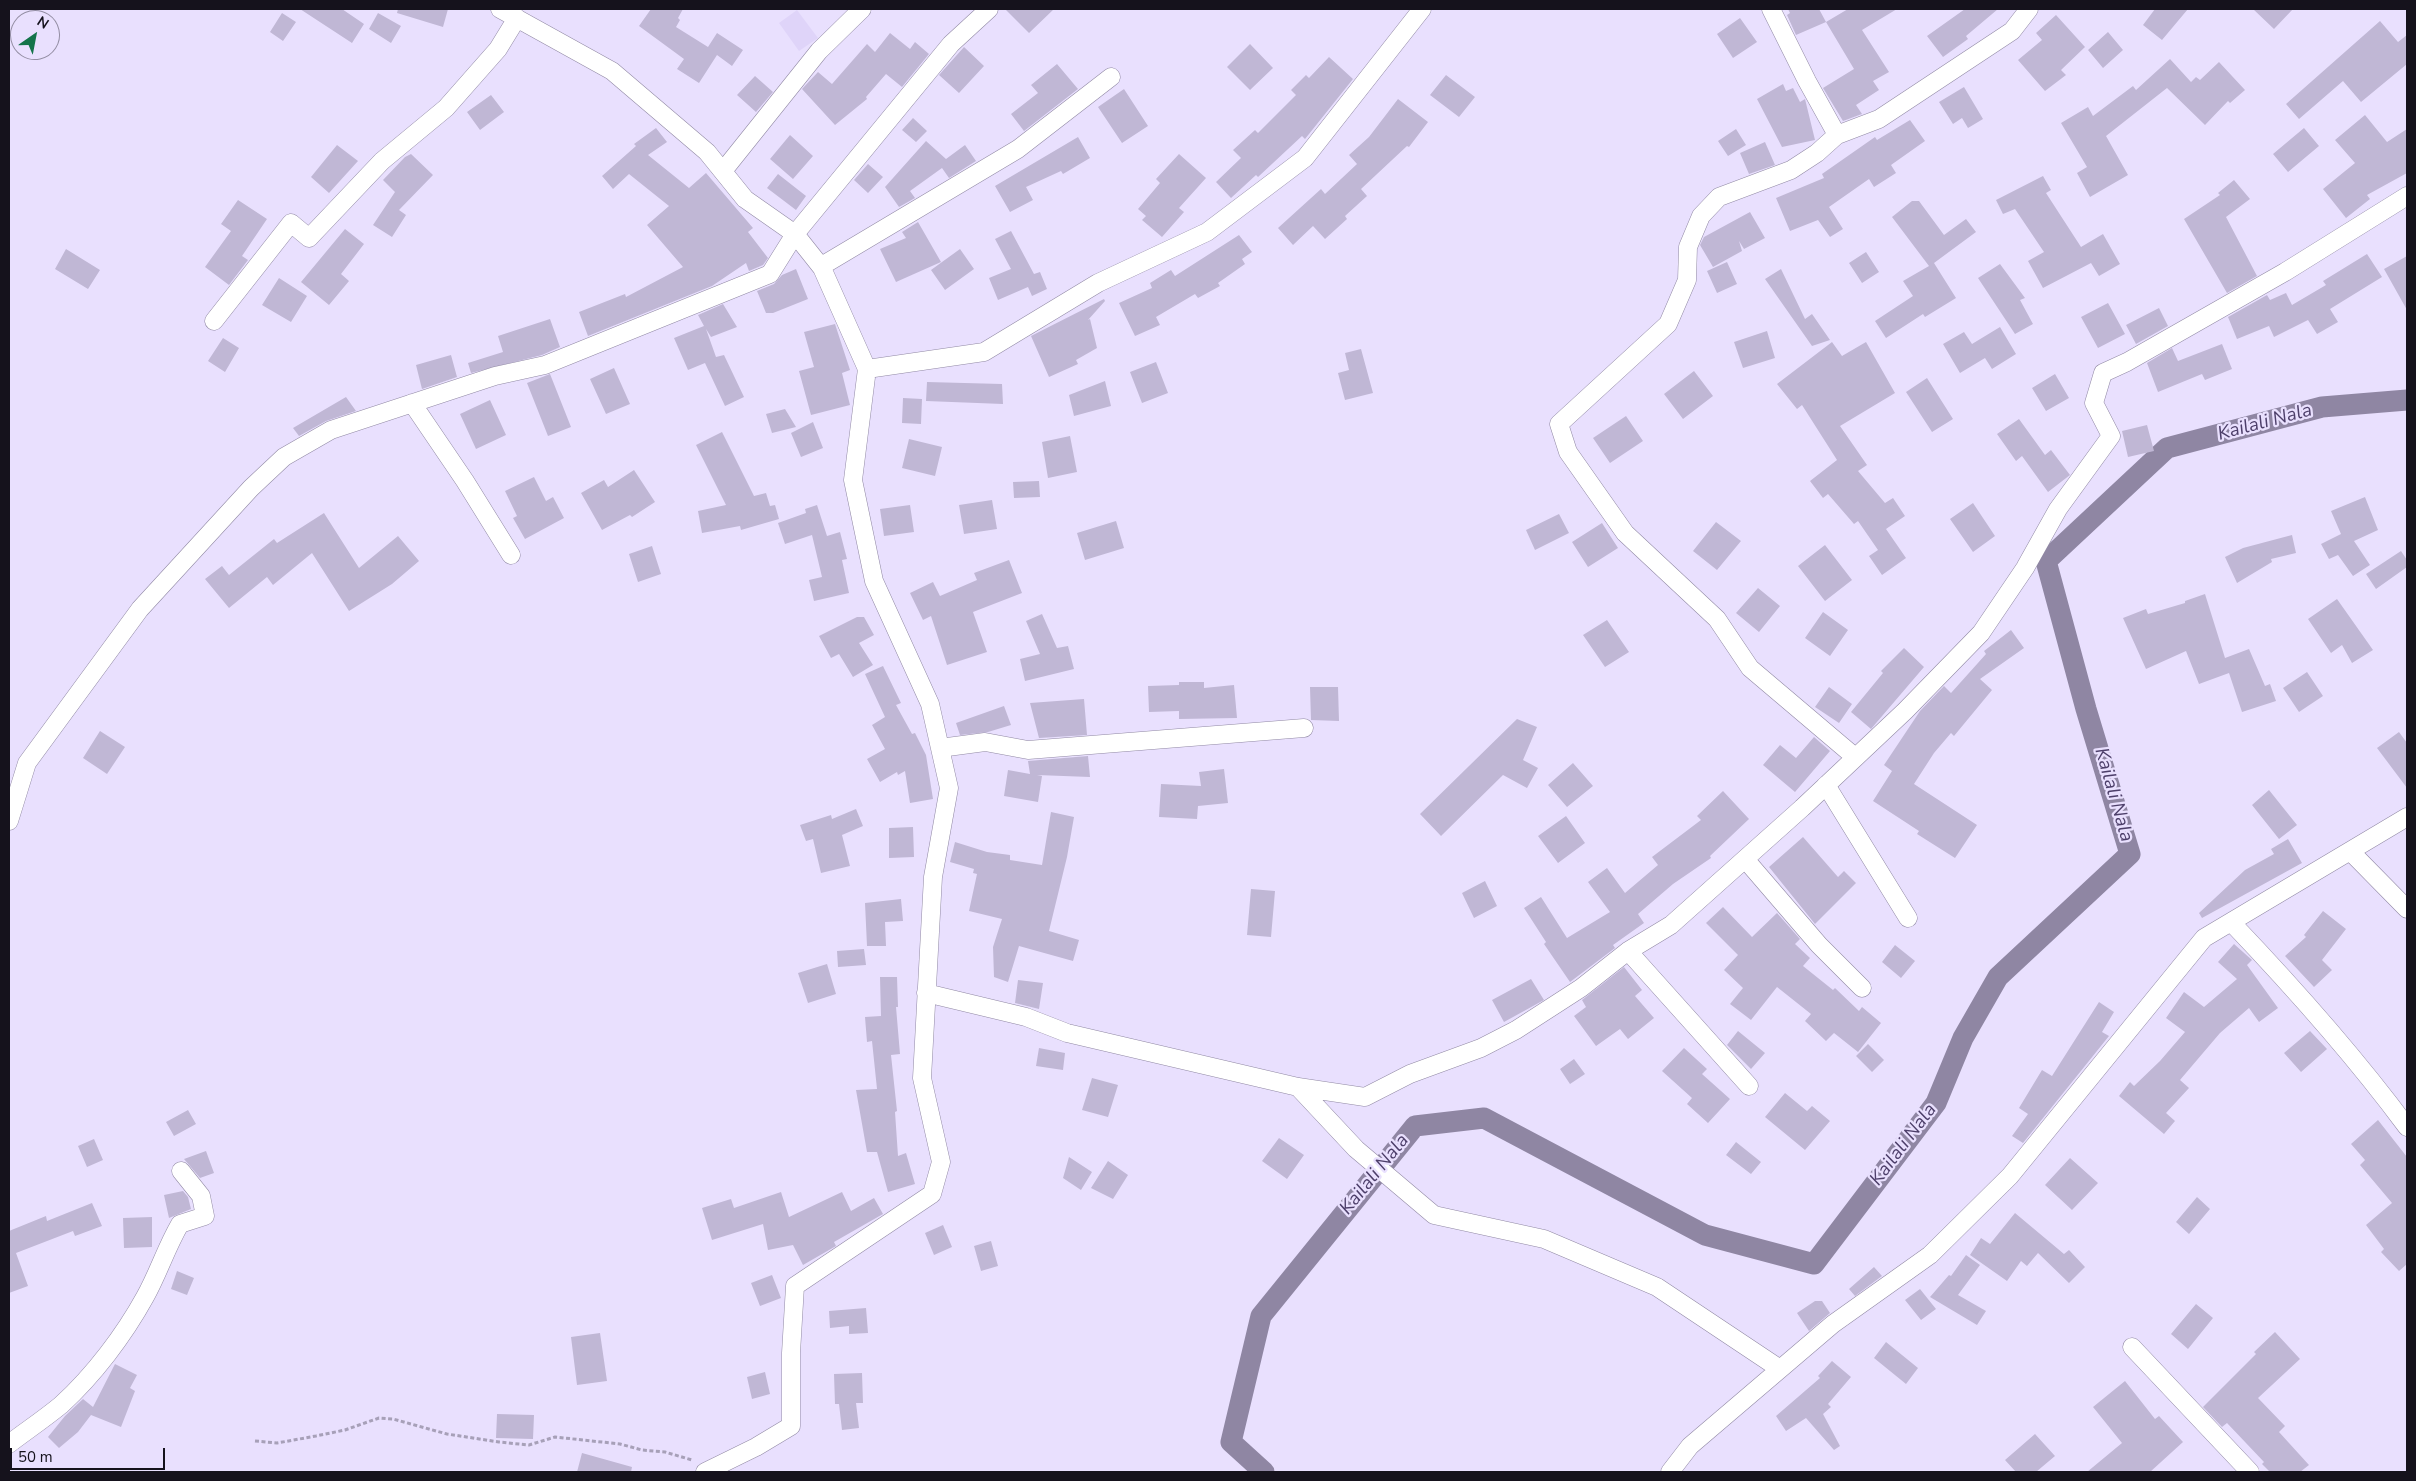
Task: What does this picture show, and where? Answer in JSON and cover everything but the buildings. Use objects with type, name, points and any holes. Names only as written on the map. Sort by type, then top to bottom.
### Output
[{"type":"street","points":[[500,9],[612,71],[707,152],[745,199],[795,234],[822,268],[867,369],[853,480],[874,581],[930,704],[949,788],[934,877],[922,1078],[941,1162],[932,1194],[795,1286],[791,1426],[756,1447],[710,1469]]},
{"type":"street","points":[[723,171],[820,51],[862,9]]},
{"type":"street","points":[[9,821],[27,763],[140,609],[251,488],[284,457],[331,430],[495,376],[545,365],[770,274],[795,234],[951,44],[989,9]]},
{"type":"street","points":[[867,369],[984,352],[1098,283],[1207,232],[1305,158],[1422,9]]},
{"type":"street","points":[[1770,9],[1837,135]]},
{"type":"street","points":[[1855,757],[1750,668],[1717,619],[1625,533],[1568,452],[1559,424],[1668,324],[1688,280],[1688,247],[1700,216],[1719,197],[1791,170],[1817,153],[1837,135],[1879,120],[2012,31],[2029,9]]},
{"type":"street","points":[[214,321],[291,223],[310,238],[382,161],[446,108],[498,49],[517,18]]},
{"type":"street","points":[[822,268],[824,264],[1018,149],[1111,77]]},
{"type":"street","points":[[926,993],[1026,1017],[1067,1033],[1298,1087],[1365,1096],[1410,1074],[1481,1048],[1516,1030],[1582,988],[1628,951],[1671,925],[1905,711],[1981,633],[2025,568],[2058,509],[2111,436],[2094,403],[2103,372],[2127,362],[2285,272],[2407,196]]},
{"type":"street","points":[[412,403],[465,481],[511,555]]},
{"type":"street","points":[[940,748],[985,742],[1028,750],[1304,728]]},
{"type":"street","points":[[1826,785],[1908,918]]},
{"type":"street","points":[[1670,1472],[1690,1446],[1833,1324],[1930,1255],[2004,1183],[2204,938],[2407,817]]},
{"type":"street","points":[[2350,851],[2407,909]]},
{"type":"street","points":[[1745,859],[1819,945],[1862,988]]},
{"type":"street","points":[[2231,922],[2288,981],[2364,1069],[2407,1127]]},
{"type":"street","points":[[1628,951],[1749,1086]]},
{"type":"street","points":[[1298,1087],[1356,1149],[1434,1215],[1544,1239],[1657,1287],[1780,1369]]},
{"type":"street","points":[[9,1444],[61,1404],[102,1360],[123,1333],[146,1295],[165,1249],[180,1224],[205,1216],[201,1196],[181,1171]]},
{"type":"street","points":[[2132,1347],[2250,1472]]},
{"type":"path","points":[[255,1441],[277,1443],[316,1436],[345,1430],[379,1418],[393,1419],[447,1434],[499,1442],[529,1445],[555,1437],[620,1444],[642,1450],[665,1452],[710,1469]]},
{"type":"shaded area","points":[[797,10],[818,38],[799,51],[779,23]]},
{"type":"waterway","name":"Kailali Nala","points":[[1264,1472],[1231,1442],[1261,1316],[1415,1126],[1484,1118],[1705,1235],[1814,1264],[1936,1103],[1963,1038],[1998,977],[2130,854],[2086,709],[2046,561],[2167,448],[2322,407],[2407,400]]}]
